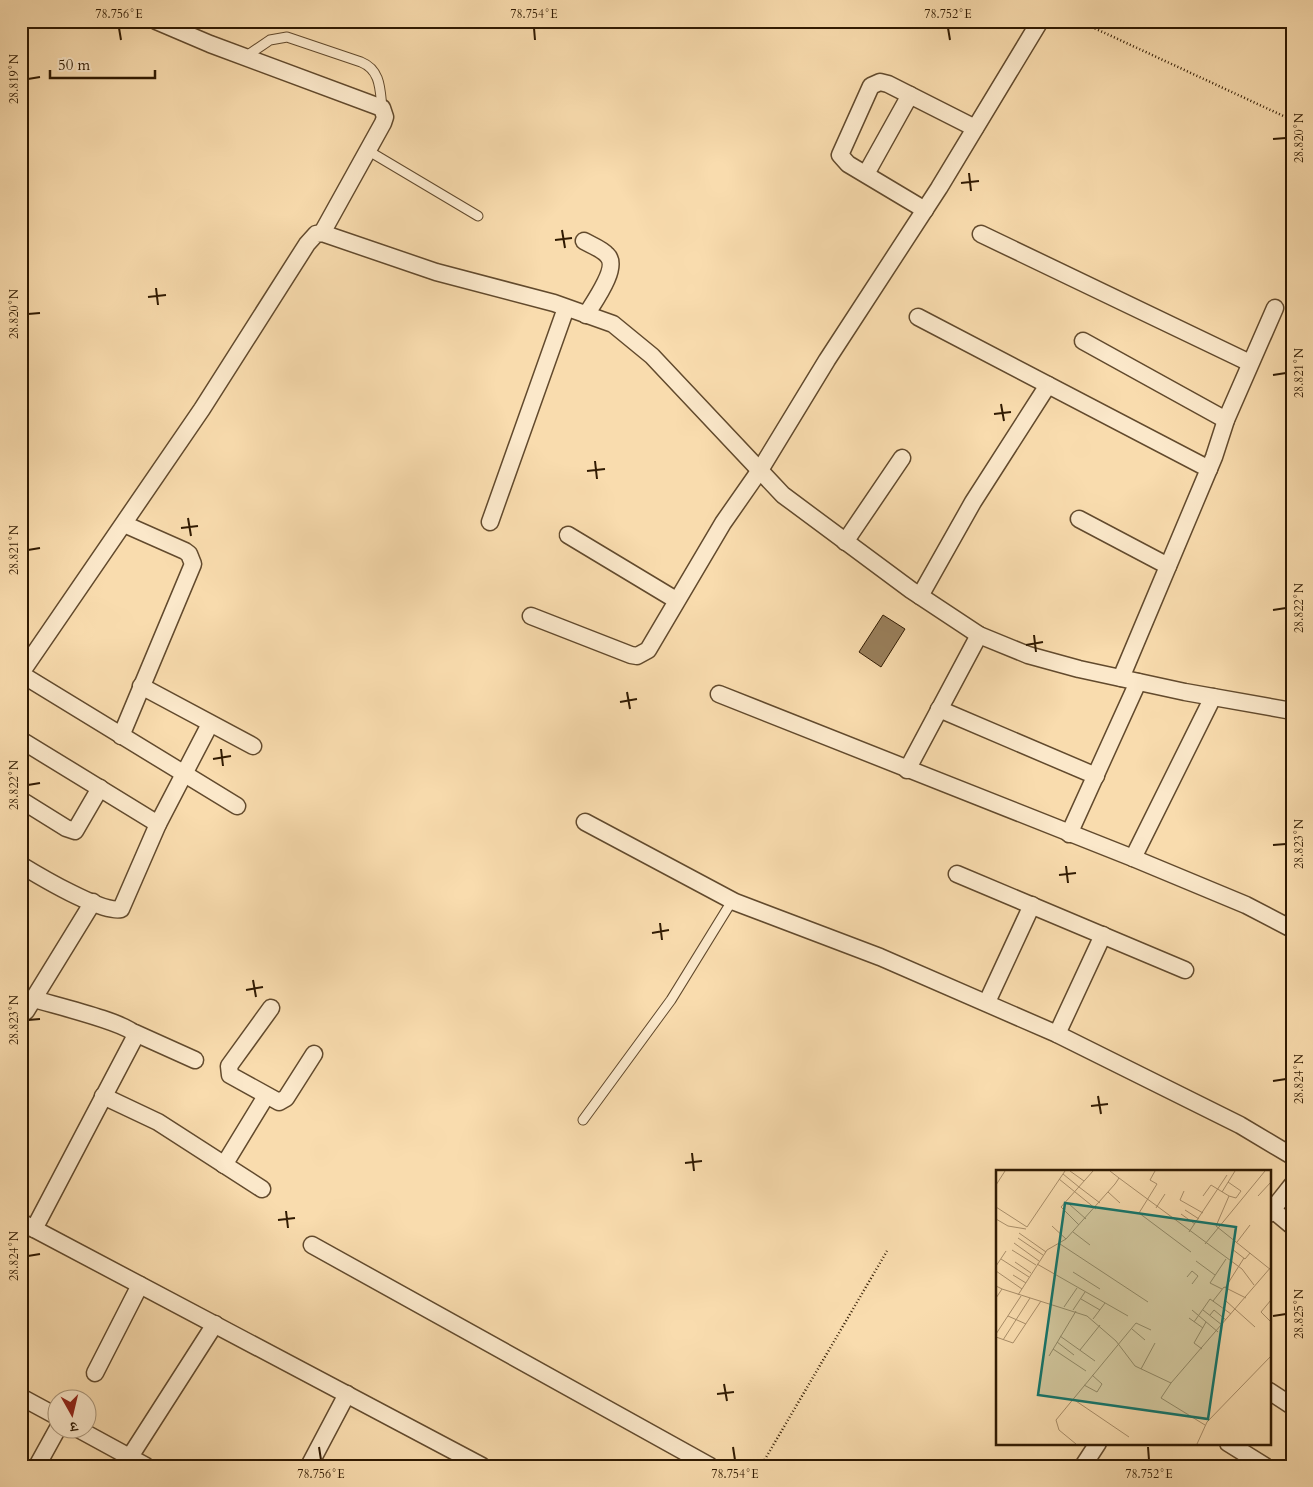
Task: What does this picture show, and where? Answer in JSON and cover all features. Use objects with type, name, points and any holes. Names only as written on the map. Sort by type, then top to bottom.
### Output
[{"type":"street","points":[[156,21],[245,57],[382,108],[385,117],[322,232]]},
{"type":"street","points":[[531,616],[637,656],[648,650],[731,510],[760,470],[827,360],[925,210],[1040,21]]},
{"type":"street","points":[[925,210],[848,164],[840,155],[872,86],[880,82],[888,84],[976,128]]},
{"type":"street","points":[[866,174],[910,95]]},
{"type":"street","points":[[237,806],[21,674],[202,410],[307,244],[316,234],[322,232],[436,272],[566,308],[613,324],[652,356],[783,495],[920,596],[979,635],[1028,655],[1121,678],[1292,711]]},
{"type":"street","points":[[981,234],[1250,364]]},
{"type":"street","points":[[584,240],[608,254],[611,264],[608,277],[586,315]]},
{"type":"street","points":[[490,522],[566,308]]},
{"type":"street","points":[[1121,678],[1208,469],[1226,420],[1275,308]]},
{"type":"street","points":[[918,317],[1208,469]]},
{"type":"street","points":[[1083,341],[1226,420]]},
{"type":"street","points":[[920,596],[973,502],[1048,385]]},
{"type":"street","points":[[845,542],[902,458]]},
{"type":"street","points":[[1079,519],[1168,566]]},
{"type":"street","points":[[121,736],[193,564],[189,554],[185,551],[124,524]]},
{"type":"street","points":[[568,535],[676,600]]},
{"type":"street","points":[[907,770],[979,635]]},
{"type":"street","points":[[1069,834],[1138,682]]},
{"type":"street","points":[[141,686],[253,746]]},
{"type":"street","points":[[719,694],[1133,858],[1246,905],[1292,929]]},
{"type":"street","points":[[1133,858],[1213,697]]},
{"type":"street","points":[[940,709],[1096,776]]},
{"type":"street","points":[[21,866],[57,886],[93,902],[118,910],[123,906],[158,824],[210,724]]},
{"type":"street","points":[[21,740],[158,824]]},
{"type":"street","points":[[21,800],[66,828],[75,831],[100,788]]},
{"type":"street","points":[[585,822],[732,901],[880,958],[987,1002],[1057,1034],[1240,1125],[1292,1156]]},
{"type":"street","points":[[957,874],[1185,970]]},
{"type":"street","points":[[21,1015],[34,998],[93,902]]},
{"type":"street","points":[[987,1002],[1032,905]]},
{"type":"street","points":[[1057,1034],[1103,935]]},
{"type":"street","points":[[34,998],[118,1025],[195,1060]]},
{"type":"street","points":[[271,1008],[229,1066],[228,1071],[230,1074],[279,1102],[283,1101],[314,1054]]},
{"type":"street","points":[[134,1033],[136,1038],[28,1226],[482,1466]]},
{"type":"street","points":[[103,1096],[158,1122],[262,1189]]},
{"type":"street","points":[[224,1165],[266,1096]]},
{"type":"street","points":[[1292,1186],[1271,1212],[1292,1226]]},
{"type":"street","points":[[312,1245],[710,1466]]},
{"type":"street","points":[[95,1373],[140,1284]]},
{"type":"street","points":[[127,1461],[215,1324]]},
{"type":"street","points":[[1270,1392],[1292,1406]]},
{"type":"street","points":[[311,1465],[347,1394]]},
{"type":"street","points":[[21,1397],[48,1412]]},
{"type":"street","points":[[37,1466],[51,1440]]},
{"type":"street","points":[[95,1440],[127,1461],[146,1466]]},
{"type":"street","points":[[1083,1466],[1097,1444]]},
{"type":"street","points":[[1230,1444],[1265,1466]]},
{"type":"lane","points":[[245,57],[270,40],[288,37],[361,62],[376,72],[382,108]]},
{"type":"lane","points":[[367,150],[478,216]]},
{"type":"lane","points":[[583,1120],[672,1000],[732,901]]},
{"type":"path","points":[[1079,21],[1292,120]]},
{"type":"path","points":[[761,1466],[887,1251]]},
{"type":"building","points":[[883,615],[905,629],[881,667],[859,652]]}]
